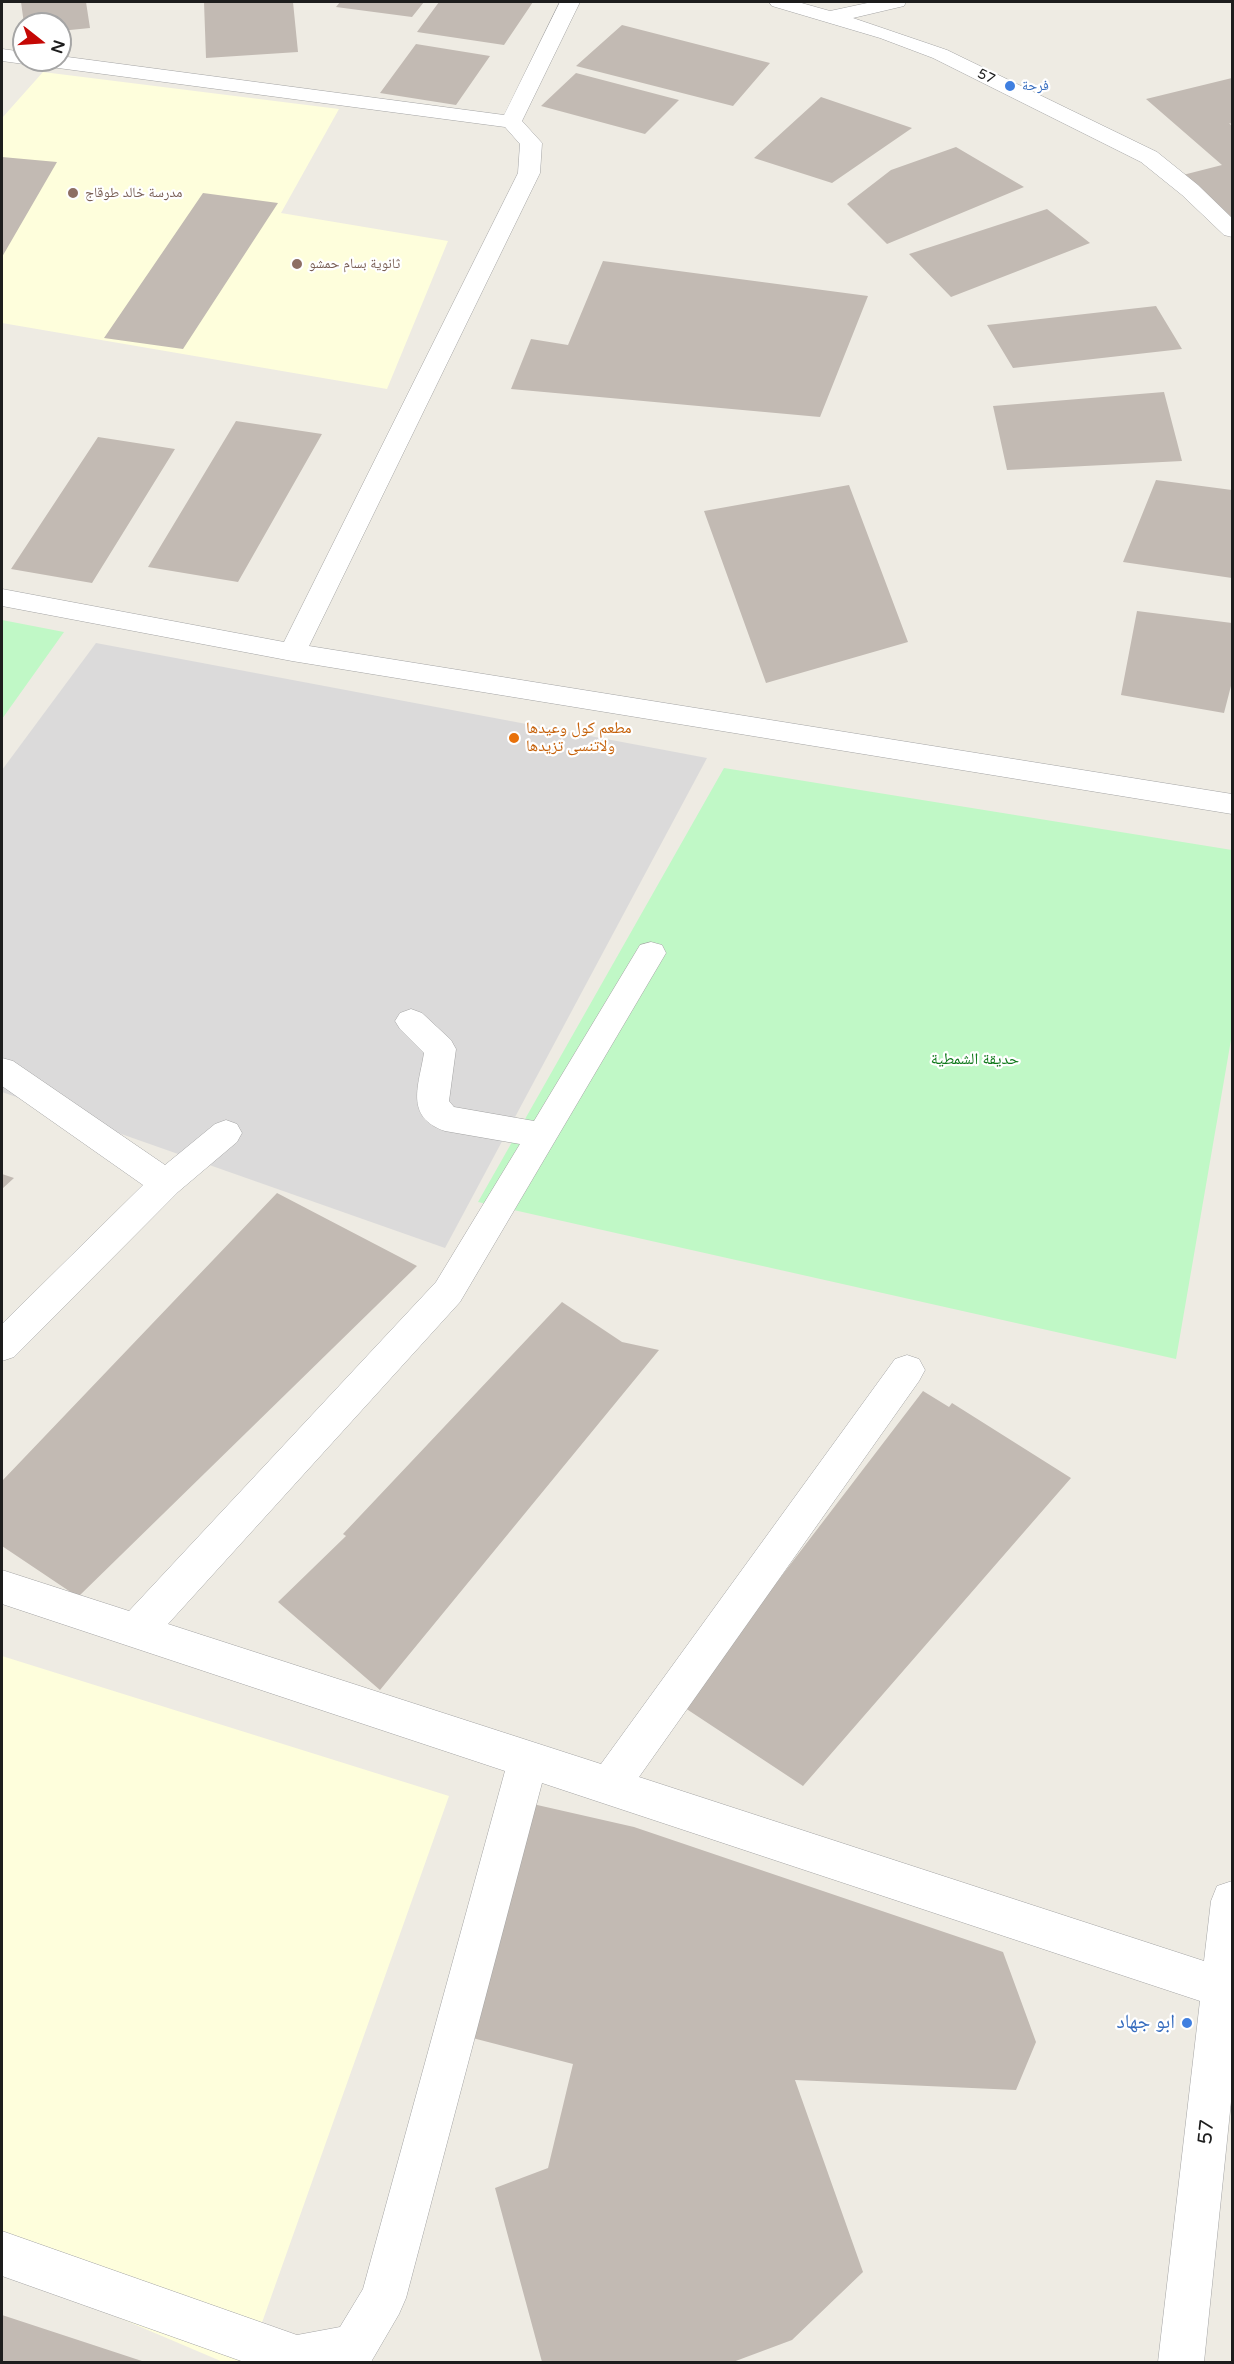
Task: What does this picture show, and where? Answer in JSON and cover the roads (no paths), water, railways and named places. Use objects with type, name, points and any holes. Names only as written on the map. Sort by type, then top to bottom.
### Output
[{"type":"street","points":[[511,122],[570,2]]},
{"type":"street","name":"57","points":[[779,2],[832,16],[940,54],[1149,157],[1190,190],[1233,230]]},
{"type":"street","points":[[832,16],[897,2]]},
{"type":"street","points":[[72,64],[511,122],[531,143],[529,173],[292,652]]},
{"type":"street","points":[[2,598],[292,652],[1233,804]]},
{"type":"street","points":[[136,1631],[448,1292],[651,953]]},
{"type":"street","points":[[411,1021],[440,1048],[432,1105],[445,1118],[542,1135]]},
{"type":"street","points":[[2,1071],[166,1183]]},
{"type":"street","points":[[2,1346],[166,1183],[226,1133]]},
{"type":"street","points":[[609,1786],[907,1370]]},
{"type":"street","points":[[2,1587],[1223,1988]]},
{"type":"street","points":[[2,2254],[297,2358],[354,2347],[383,2298],[528,1760]]},
{"type":"street","name":"57","points":[[1180,2362],[1233,1901]]},
{"type":"place","name":"فرحة","points":[[1010,86]]},
{"type":"place","name":"مدرسة خالد طوقاج","points":[[73,193]]},
{"type":"place","name":"ثانوية بسام حمشو","points":[[297,264]]},
{"type":"place","name":"مطعم كول وعيدها ولاتنسى تزيدها","points":[[514,738]]},
{"type":"place","name":"ابو جهاد","points":[[1187,2023]]},
{"type":"park label","name":"حديقة الشمطية","points":[[975,1060]]}]
